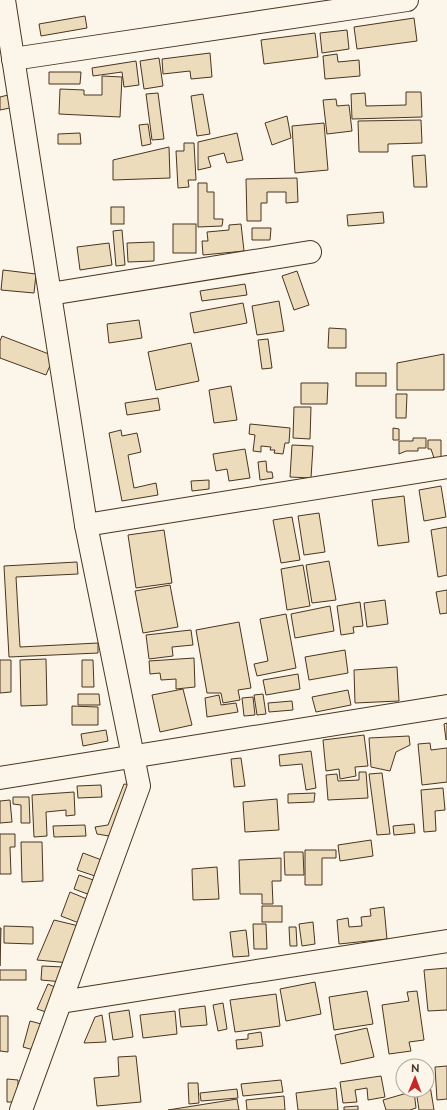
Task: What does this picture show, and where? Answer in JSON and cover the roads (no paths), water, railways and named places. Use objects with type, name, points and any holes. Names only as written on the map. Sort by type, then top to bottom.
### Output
[{"type":"street","points":[[4,0],[86,525],[139,786],[21,1110]]},
{"type":"street","points":[[13,59],[407,0]]},
{"type":"street","points":[[50,294],[310,252]]},
{"type":"street","points":[[86,525],[447,467]]},
{"type":"street","points":[[0,778],[134,758],[447,706]]},
{"type":"street","points":[[61,1002],[447,941]]}]
